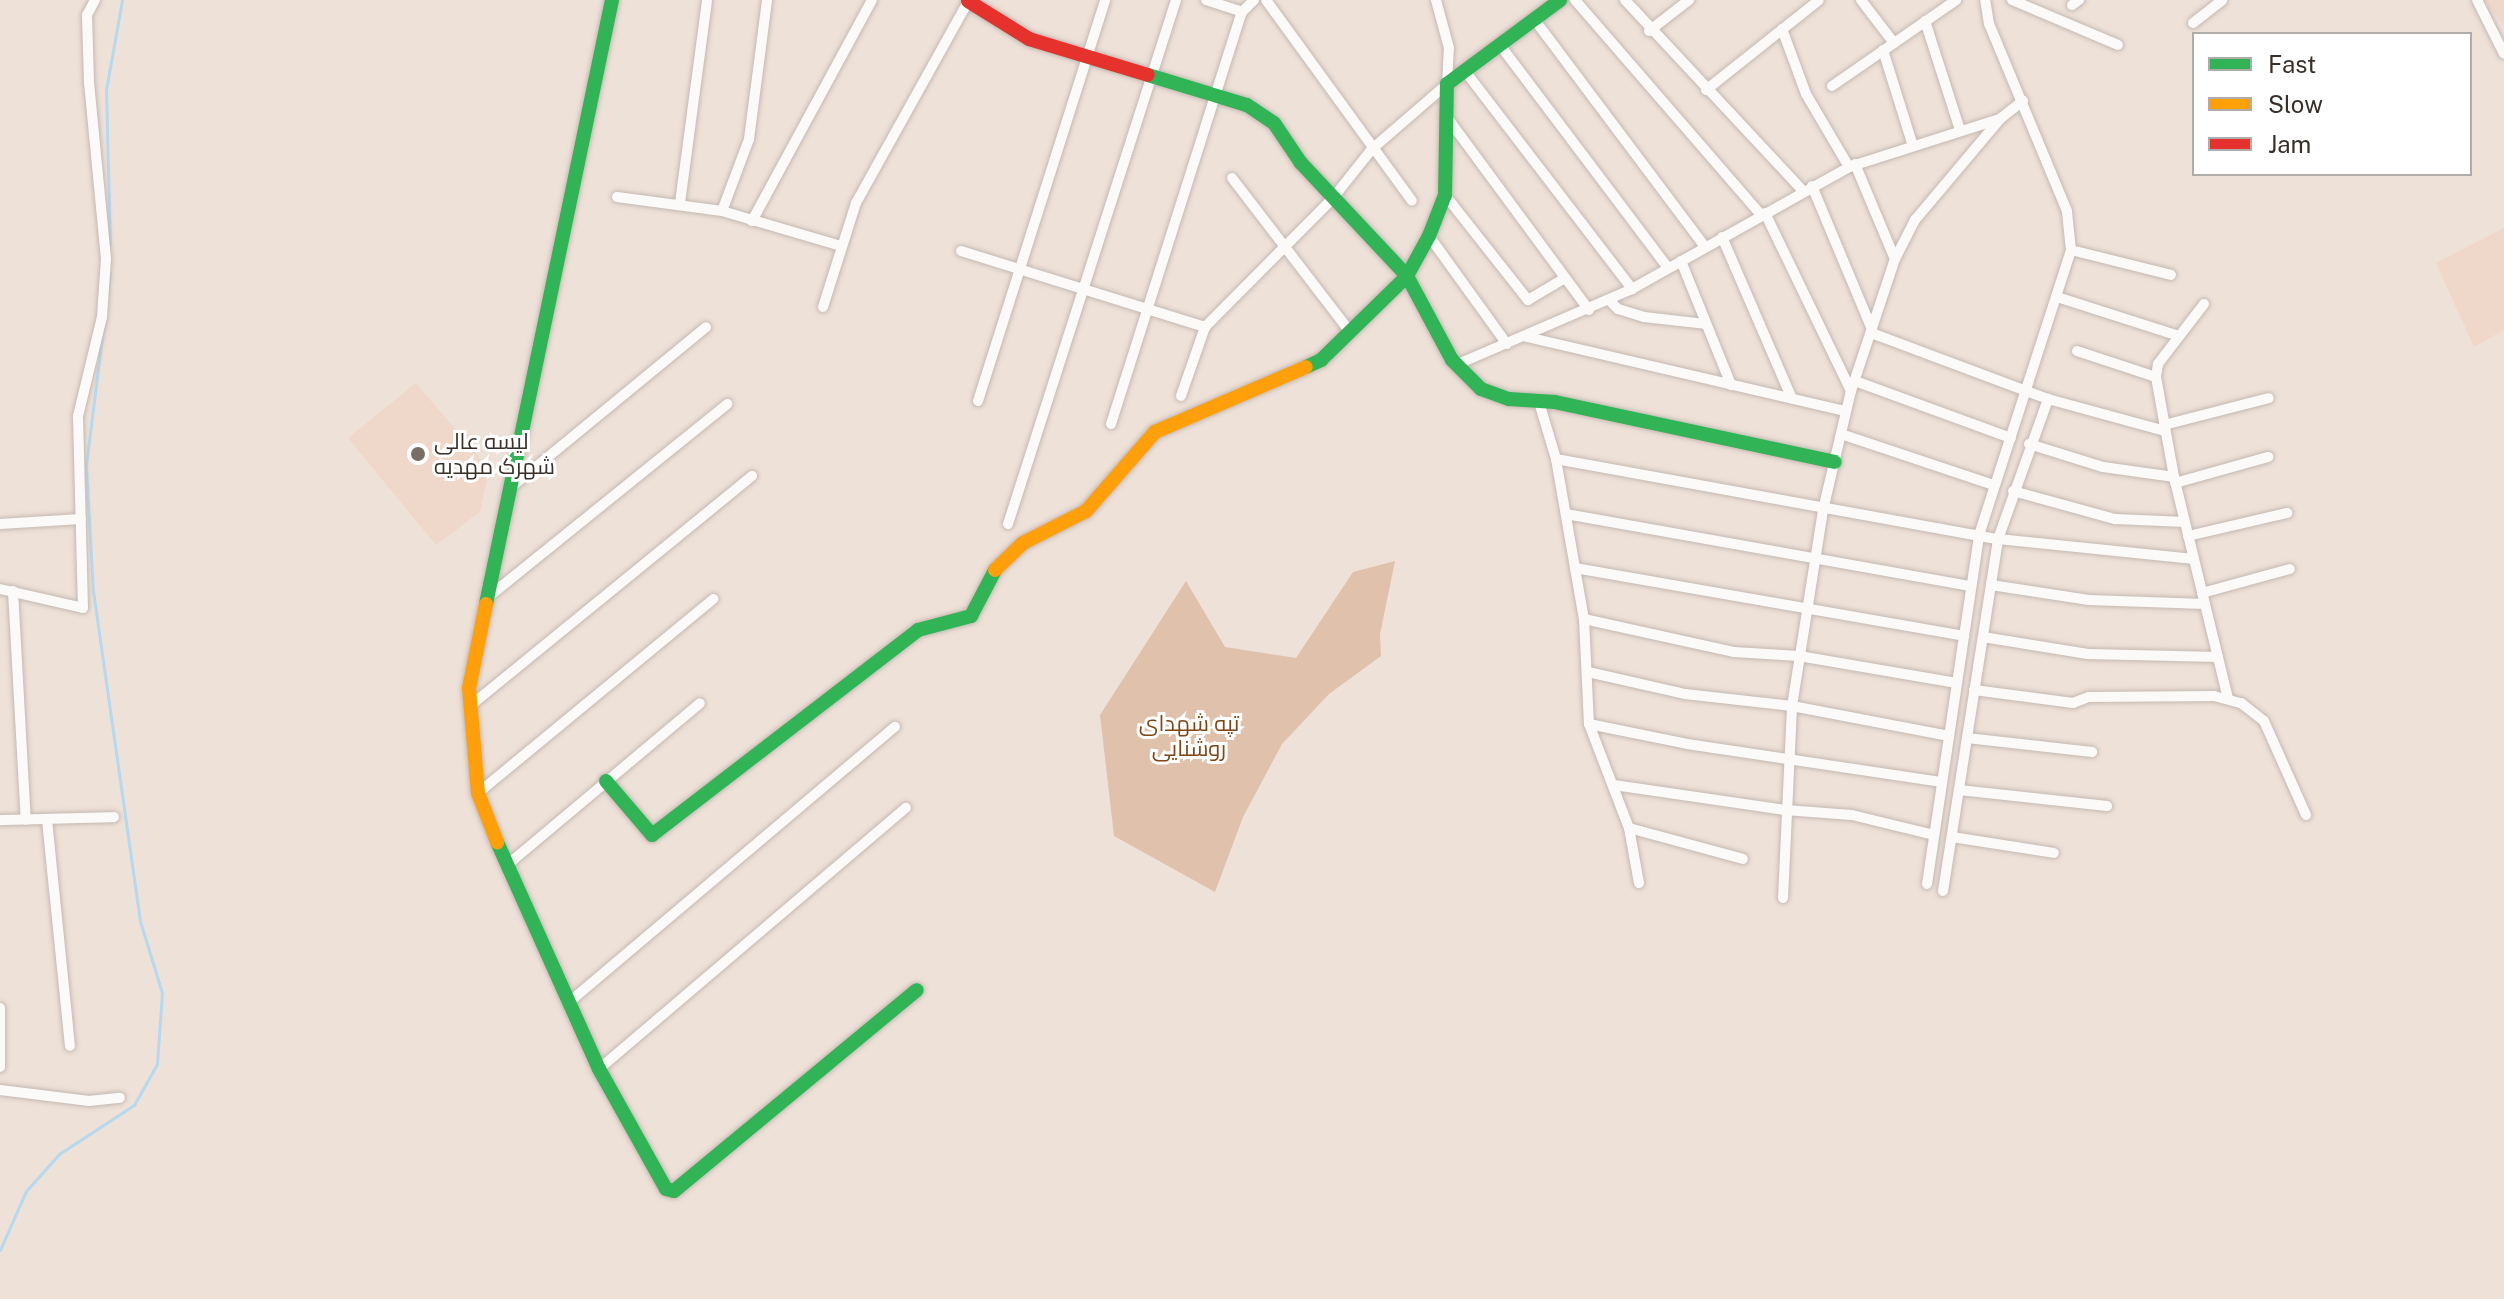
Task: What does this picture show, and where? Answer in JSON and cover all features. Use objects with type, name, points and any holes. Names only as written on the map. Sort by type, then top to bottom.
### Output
[{"type":"street","points":[[0,589],[83,608],[78,416],[102,317],[106,259],[89,94],[87,15],[95,0]]},
{"type":"street","points":[[612,0],[469,688],[478,793],[506,866],[599,1069],[666,1189],[674,1191],[917,990]]},
{"type":"street","points":[[680,203],[707,0]]},
{"type":"street","points":[[722,211],[749,139],[767,0]]},
{"type":"street","points":[[752,221],[872,0]]},
{"type":"street","points":[[823,307],[856,203],[968,0],[1029,39],[1214,99],[1247,105],[1274,123],[1333,198],[1407,276],[1458,364],[1481,389],[1835,462]]},
{"type":"street","points":[[978,401],[1084,55],[1105,0]]},
{"type":"street","points":[[1008,524],[1176,0]]},
{"type":"street","points":[[1206,0],[1242,12]]},
{"type":"street","points":[[1111,424],[1242,12],[1254,0]]},
{"type":"street","points":[[1266,0],[1412,201]]},
{"type":"street","points":[[606,781],[652,835],[918,630],[971,616],[998,565],[1023,543],[1086,511],[1141,443],[1242,398],[1272,378],[1321,360],[1407,276],[1429,236],[1445,195],[1449,48],[1436,0]]},
{"type":"street","points":[[1181,396],[1205,327],[1333,198],[1372,149],[1447,84],[1560,0]]},
{"type":"street","points":[[1575,0],[1763,214],[1853,386],[2011,438]]},
{"type":"street","points":[[1625,0],[1649,31],[1807,189],[1874,334],[2048,399],[2164,428],[2269,398]]},
{"type":"street","points":[[1649,31],[1689,0]]},
{"type":"street","points":[[1706,90],[1819,0]]},
{"type":"street","points":[[1861,0],[1894,43]]},
{"type":"street","points":[[1832,86],[1956,0]]},
{"type":"street","points":[[1927,884],[1979,535],[1993,485],[2029,390],[2071,250],[2067,211],[1989,24],[1985,0]]},
{"type":"street","points":[[2012,0],[2118,45]]},
{"type":"street","points":[[2193,23],[2222,0]]},
{"type":"street","points":[[2477,0],[2504,54]]},
{"type":"street","points":[[1534,19],[1705,247]]},
{"type":"street","points":[[1925,21],[1960,130]]},
{"type":"street","points":[[1782,29],[1806,94],[1852,165],[1895,259]]},
{"type":"street","points":[[1500,45],[1668,268]]},
{"type":"street","points":[[1883,50],[1912,143]]},
{"type":"street","points":[[1465,71],[1632,289]]},
{"type":"street","points":[[1783,898],[1787,755],[1792,706],[1823,510],[1853,386],[1874,334],[1895,259],[1915,220],[2001,118],[2023,101]]},
{"type":"street","points":[[1446,116],[1589,310]]},
{"type":"street","points":[[1458,364],[1632,289],[1852,165],[1912,143],[2001,118]]},
{"type":"street","points":[[1232,178],[1350,332]]},
{"type":"street","points":[[1445,195],[1528,300],[1565,278]]},
{"type":"street","points":[[617,197],[722,211],[841,246]]},
{"type":"street","points":[[1429,236],[1507,344]]},
{"type":"street","points":[[1722,237],[1792,399]]},
{"type":"street","points":[[2071,250],[2171,275]]},
{"type":"street","points":[[961,251],[1205,327]]},
{"type":"street","points":[[1681,261],[1731,385]]},
{"type":"street","points":[[2057,297],[2179,336]]},
{"type":"street","points":[[1609,300],[1618,309],[1644,317],[1705,324]]},
{"type":"street","points":[[2204,304],[2158,364],[2156,377],[2174,480],[2228,699]]},
{"type":"street","points":[[508,490],[706,327]]},
{"type":"street","points":[[1525,337],[1846,411]]},
{"type":"street","points":[[2077,351],[2156,377]]},
{"type":"street","points":[[1943,891],[1998,539],[2029,444],[2048,399]]},
{"type":"street","points":[[1539,402],[1556,459],[1584,619],[1589,724],[1629,828],[1639,883]]},
{"type":"street","points":[[487,598],[727,404]]},
{"type":"street","points":[[1841,434],[1993,485]]},
{"type":"street","points":[[2029,444],[2103,467],[2174,480],[2268,457]]},
{"type":"street","points":[[1556,459],[1823,510],[1998,539],[2194,559]]},
{"type":"street","points":[[470,706],[752,476]]},
{"type":"street","points":[[2013,491],[2115,519],[2185,522]]},
{"type":"street","points":[[2188,536],[2287,513]]},
{"type":"street","points":[[1566,514],[1971,586]]},
{"type":"street","points":[[0,524],[81,519]]},
{"type":"street","points":[[1575,568],[1806,611],[1964,636]]},
{"type":"street","points":[[1991,585],[2089,600],[2204,599],[2290,569]]},
{"type":"street","points":[[13,591],[26,820]]},
{"type":"street","points":[[478,793],[713,599]]},
{"type":"street","points":[[1584,619],[1734,652],[1799,656],[1957,683]]},
{"type":"street","points":[[1983,637],[2088,654],[2218,657]]},
{"type":"street","points":[[1588,672],[1685,694],[1792,706],[1949,736]]},
{"type":"street","points":[[1974,690],[2073,703],[2089,697],[2228,699],[2264,721],[2306,815]]},
{"type":"street","points":[[506,866],[700,703]]},
{"type":"street","points":[[1589,724],[1687,744],[1787,755],[1942,782]]},
{"type":"street","points":[[568,1003],[895,727]]},
{"type":"street","points":[[1967,738],[2092,752]]},
{"type":"street","points":[[1614,785],[1785,810],[1852,815],[1934,835]]},
{"type":"street","points":[[1959,790],[2107,806]]},
{"type":"street","points":[[599,1069],[906,808]]},
{"type":"street","points":[[0,820],[114,817]]},
{"type":"street","points":[[47,820],[70,1046]]},
{"type":"street","points":[[1629,828],[1743,859]]},
{"type":"street","points":[[1952,837],[2054,853]]},
{"type":"street","points":[[0,1008],[0,1067]]},
{"type":"street","points":[[0,1090],[89,1101],[120,1098]]},
{"type":"shaded area","points":[[2484,0],[2504,0],[2504,26]]},
{"type":"shaded area","points":[[2504,228],[2504,330],[2474,347],[2436,263]]},
{"type":"shaded area","name":"لیسه عالی شهرک مهدیه","points":[[416,383],[489,469],[480,512],[436,545],[348,438]]},
{"type":"green space","name":"تپه شهدای روشنایی","points":[[1395,561],[1380,634],[1381,656],[1329,694],[1282,744],[1243,817],[1215,892],[1114,836],[1100,715],[1186,581],[1225,647],[1296,658],[1353,572]]},
{"type":"waterway","points":[[110,244],[106,90],[122,0]]},
{"type":"waterway","points":[[0,1250],[26,1191],[59,1154],[134,1105],[157,1064],[162,993],[140,921],[93,592],[86,465],[110,272]]},
{"type":"traffic: fast","points":[[486,604],[612,0]]},
{"type":"traffic: fast","points":[[1306,367],[1321,360],[1407,276],[1429,236],[1445,195],[1447,84],[1560,0]]},
{"type":"traffic: fast","points":[[1148,75],[1247,105],[1274,123],[1301,163],[1407,276],[1452,360],[1481,389],[1509,399],[1555,402],[1835,462]]},
{"type":"traffic: fast","points":[[606,781],[652,835],[918,630],[971,616],[995,570]]},
{"type":"traffic: fast","points":[[497,842],[599,1069],[666,1189],[674,1191],[917,990]]},
{"type":"traffic: slow","points":[[995,570],[1023,543],[1086,511],[1155,432],[1306,367]]},
{"type":"traffic: slow","points":[[486,604],[469,688],[478,793],[497,842]]},
{"type":"traffic: jam","points":[[968,1],[1029,39],[1148,75]]},
{"type":"place","name":"لیسه عالی شهرک مهدیه","points":[[418,454]]}]
